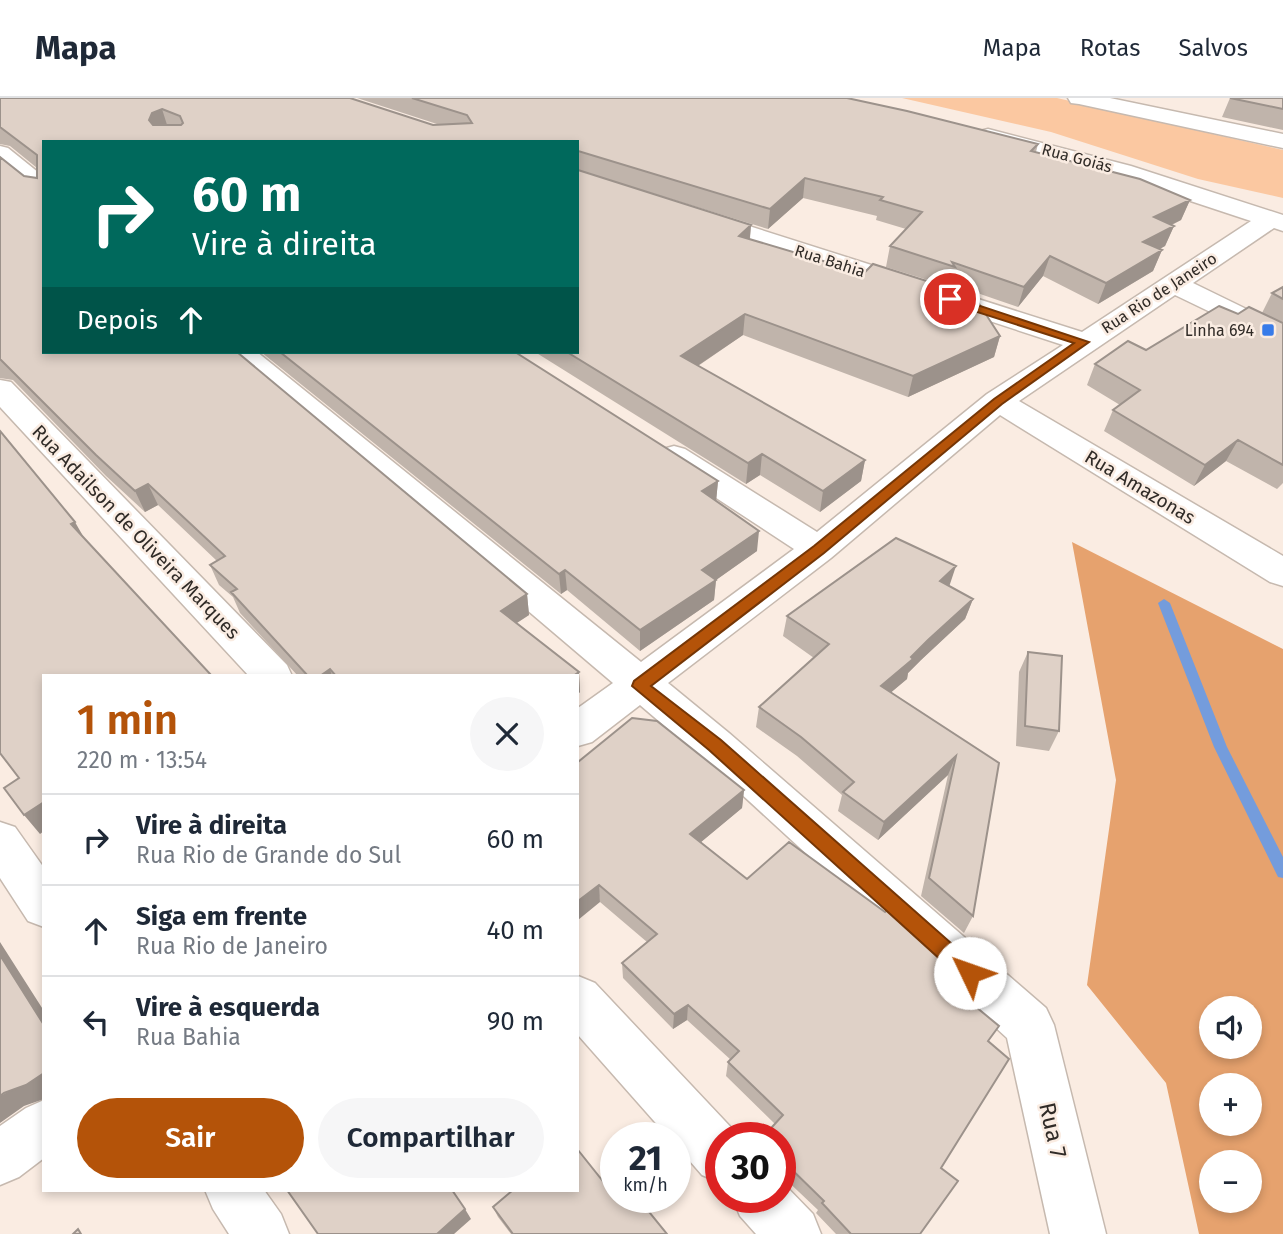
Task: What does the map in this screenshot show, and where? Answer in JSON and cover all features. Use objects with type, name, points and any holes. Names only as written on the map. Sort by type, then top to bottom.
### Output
[{"type":"street","points":[[1079,98],[1283,141]]},
{"type":"street","name":"Rua Goiás","points":[[967,131],[1123,171],[1276,221]]},
{"type":"street","points":[[0,153],[42,187]]},
{"type":"street","name":"Rua Bahia","points":[[684,214],[1083,342]]},
{"type":"street","name":"Rua Rio de Janeiro","points":[[579,729],[819,549],[998,401],[1083,342],[1276,221]]},
{"type":"street","points":[[1176,285],[1283,338]]},
{"type":"street","points":[[241,354],[640,686]]},
{"type":"street","name":"Rua Adailson de Oliveira Marques","points":[[0,389],[271,674]]},
{"type":"street","name":"Rua Amazonas","points":[[998,401],[1283,573]]},
{"type":"street","points":[[647,440],[819,549]]},
{"type":"street","name":"Rua 7","points":[[640,686],[715,745],[1029,1026],[1078,1234]]},
{"type":"street","points":[[0,841],[42,903]]},
{"type":"street","points":[[579,1001],[705,1139]]},
{"type":"street","points":[[0,1158],[42,1127]]},
{"type":"street","points":[[233,1192],[261,1234]]},
{"type":"street","points":[[774,1213],[793,1234]]},
{"type":"shaded area","points":[[902,98],[1057,98],[1283,150],[1283,198],[1198,179],[1051,132]]},
{"type":"shaded area","points":[[1072,542],[1283,649],[1283,1234],[1199,1234],[1166,1083],[1087,985],[1116,780]]},
{"type":"building","points":[[0,98],[350,98],[433,125],[472,123],[467,115],[412,98],[847,98],[1038,144],[1031,151],[1140,179],[1190,200],[1154,217],[1174,226],[1143,242],[1162,250],[1106,283],[1050,256],[1024,287],[952,262],[955,267],[890,246],[922,212],[880,200],[883,197],[805,178],[770,209],[579,151],[579,140],[42,140],[42,354],[239,354],[527,594],[501,611],[579,672],[334,674],[330,669],[323,674],[306,674],[231,592],[237,589],[210,565],[225,556],[148,484],[135,491],[0,359],[0,157],[24,176],[37,178],[37,155],[0,127]],"holes":[[[162,109],[180,116],[183,123],[153,125],[149,120],[152,113]]]},
{"type":"building","points":[[1230,98],[1283,98],[1283,109]]},
{"type":"building","points":[[579,170],[751,225],[739,236],[864,273],[873,264],[974,296],[1000,336],[913,376],[745,314],[681,356],[865,460],[823,491],[762,454],[748,463],[570,354],[579,354]]},
{"type":"building","points":[[1283,287],[1283,299],[1272,293]]},
{"type":"building","points":[[1219,306],[1238,314],[1249,307],[1283,323],[1283,465],[1238,440],[1205,465],[1113,410],[1140,390],[1095,364],[1128,341],[1146,350]]},
{"type":"building","points":[[283,354],[518,354],[718,481],[702,491],[759,531],[702,570],[716,580],[640,630],[565,570],[559,574]]},
{"type":"building","points":[[0,431],[75,522],[71,524],[210,674],[42,674],[42,803],[24,815],[4,788],[19,778],[0,753]]},
{"type":"building","points":[[896,538],[956,566],[940,581],[973,599],[911,657],[913,659],[881,686],[999,763],[973,916],[929,878],[956,756],[884,822],[843,792],[854,782],[801,737],[759,707],[829,644],[787,616]]},
{"type":"building","points":[[1028,652],[1062,656],[1059,731],[1025,726]]},
{"type":"building","points":[[632,718],[657,721],[744,790],[690,834],[747,879],[789,842],[885,912],[887,910],[967,981],[958,992],[999,1026],[988,1041],[1009,1059],[941,1168],[958,1181],[920,1234],[851,1234],[822,1203],[824,1201],[796,1174],[796,1122],[777,1122],[783,1115],[728,1062],[739,1051],[688,1005],[674,1014],[622,963],[657,934],[599,885],[579,900],[579,761]]},
{"type":"building","points":[[0,955],[42,1022],[42,1074],[26,1085],[0,1096]]},
{"type":"building","points":[[579,1151],[600,1178],[600,1213],[650,1213],[667,1234],[513,1234],[493,1207],[511,1192],[579,1192]]},
{"type":"building","points":[[288,1192],[453,1192],[465,1209],[437,1234],[318,1234]]},
{"type":"waterway","points":[[1164,603],[1221,747],[1283,872]]},
{"type":"place","name":"Linha 694","points":[[1268,330]]},
{"type":"route","points":[[950,299],[1083,342],[998,401],[819,549],[640,686],[715,745],[970,973]]}]
